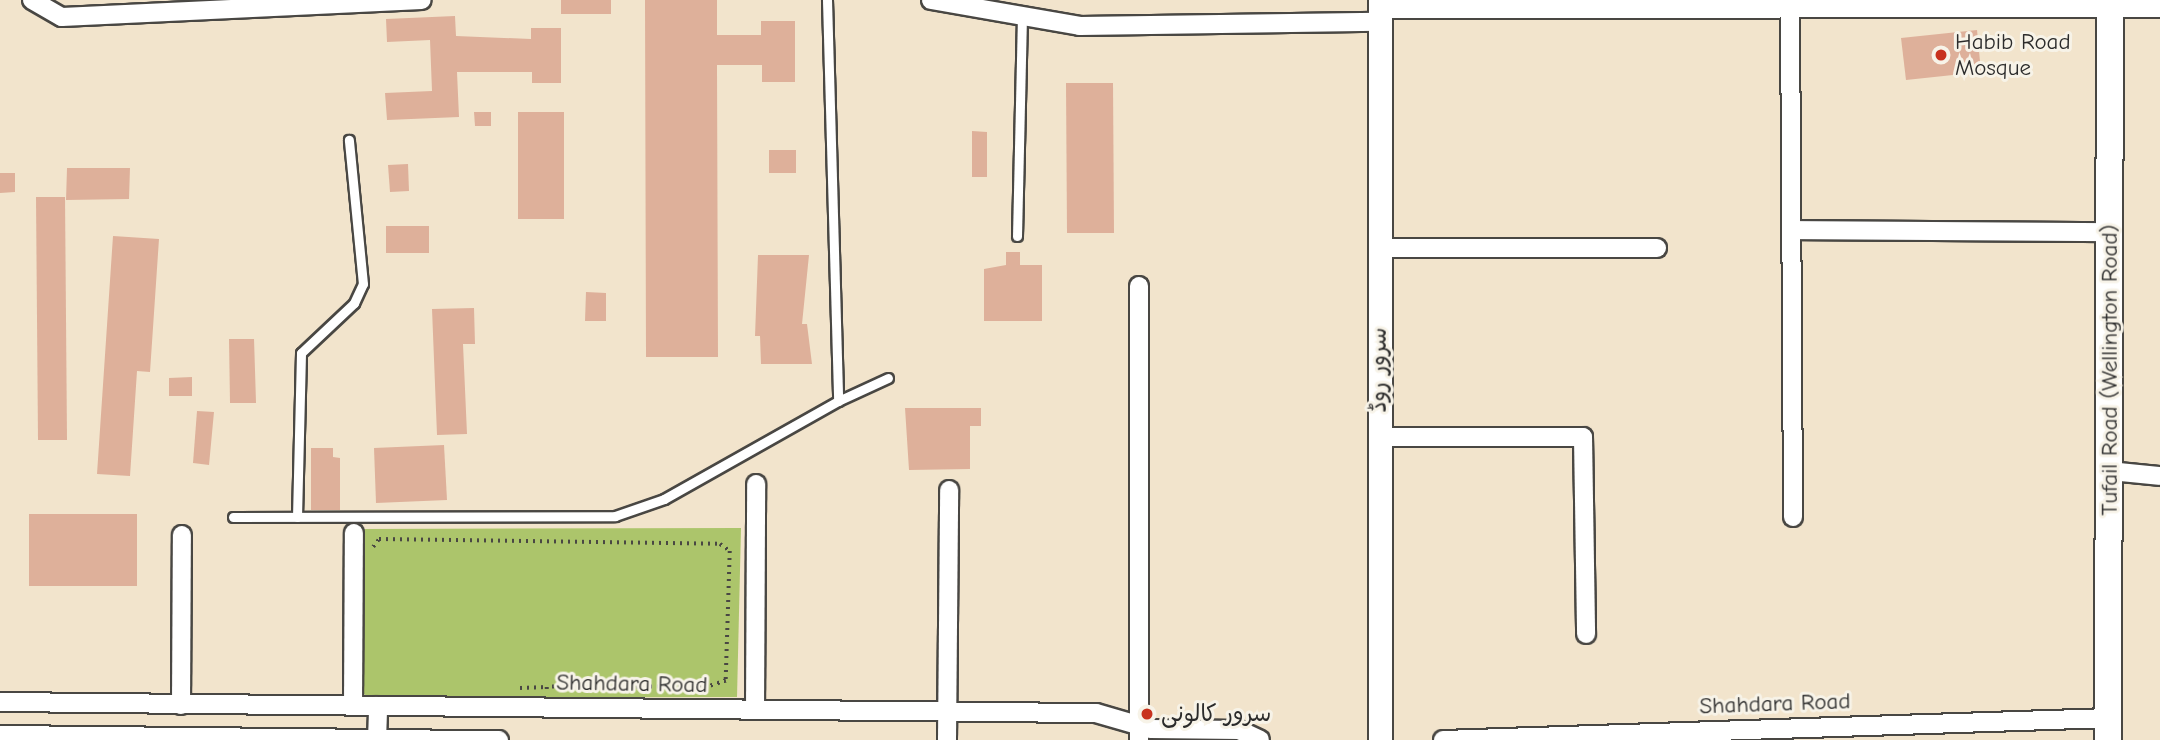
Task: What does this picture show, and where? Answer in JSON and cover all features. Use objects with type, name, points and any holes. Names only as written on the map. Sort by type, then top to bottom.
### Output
[{"type":"main road","name":"Tufail Road (Wellington Road)","points":[[2108,729],[2110,4]]},
{"type":"street","points":[[33,0],[62,16],[282,4],[422,0]]},
{"type":"street","points":[[931,0],[1022,19],[1080,26],[1380,10],[1765,3],[1790,6],[1879,3],[2154,5]]},
{"type":"street","points":[[1790,6],[1793,517]]},
{"type":"street","name":"سرور روڈ","points":[[1380,10],[1380,740]]},
{"type":"street","points":[[1791,230],[2110,232]]},
{"type":"street","points":[[1380,248],[1657,248]]},
{"type":"street","points":[[1139,286],[1139,733]]},
{"type":"street","points":[[1379,437],[1583,437],[1586,634]]},
{"type":"street","points":[[2110,471],[2160,476]]},
{"type":"street","points":[[754,710],[757,484]]},
{"type":"street","points":[[947,740],[950,490]]},
{"type":"street","points":[[354,533],[354,705]]},
{"type":"street","points":[[181,705],[182,535]]},
{"type":"street","name":"Shahdara Road","points":[[0,702],[1096,713],[1139,733],[1239,730],[1259,740]]},
{"type":"street","points":[[377,739],[378,706]]},
{"type":"street","name":"Shahdara Road","points":[[1443,740],[2108,729]]},
{"type":"street","points":[[0,735],[499,740]]},
{"type":"lane","points":[[827,0],[838,401]]},
{"type":"lane","points":[[1017,236],[1022,19]]},
{"type":"lane","points":[[296,517],[302,353],[354,303],[363,284],[349,140]]},
{"type":"lane","points":[[233,517],[615,516],[664,499],[838,401],[888,378]]},
{"type":"path","points":[[372,559],[373,545],[379,539],[720,544],[730,551],[726,681],[708,687],[509,688]]},
{"type":"path","points":[[547,688],[547,707]]},
{"type":"green space","points":[[741,528],[737,697],[370,698],[361,692],[361,529]]},
{"type":"building","points":[[561,0],[611,0],[611,14],[561,14]]},
{"type":"building","points":[[645,0],[717,0],[717,35],[761,35],[761,21],[795,21],[795,82],[762,82],[762,65],[717,65],[718,357],[646,357]]},
{"type":"building","points":[[455,16],[456,36],[531,39],[531,28],[561,28],[561,83],[532,83],[532,72],[457,72],[459,117],[387,120],[385,93],[432,91],[430,40],[387,42],[386,19]]},
{"type":"building","name":"Habib Road Mosque","points":[[1977,30],[1981,72],[1906,80],[1901,38]]},
{"type":"building","points":[[1066,83],[1113,83],[1114,233],[1067,233]]},
{"type":"building","points":[[474,112],[491,112],[491,126],[475,126]]},
{"type":"building","points":[[518,112],[564,112],[564,219],[518,219]]},
{"type":"building","points":[[972,131],[987,132],[987,177],[972,177]]},
{"type":"building","points":[[769,150],[796,150],[796,173],[769,173]]},
{"type":"building","points":[[408,164],[409,191],[390,192],[388,165]]},
{"type":"building","points":[[67,168],[130,168],[129,199],[66,200]]},
{"type":"building","points":[[0,173],[15,173],[15,192],[0,193]]},
{"type":"building","points":[[36,197],[65,197],[67,440],[38,440]]},
{"type":"building","points":[[386,226],[429,226],[429,253],[386,253]]},
{"type":"building","points":[[113,236],[159,239],[150,372],[137,371],[130,476],[97,474]]},
{"type":"building","points":[[1006,252],[1020,252],[1020,265],[1042,265],[1042,321],[984,321],[984,269],[1006,265]]},
{"type":"building","points":[[758,255],[809,255],[802,324],[807,324],[812,364],[761,364],[760,336],[755,336]]},
{"type":"building","points":[[586,292],[606,293],[606,321],[585,321]]},
{"type":"building","points":[[474,308],[475,344],[463,344],[467,434],[437,435],[432,309]]},
{"type":"building","points":[[229,339],[254,339],[256,403],[230,403]]},
{"type":"building","points":[[192,377],[192,396],[169,396],[169,378]]},
{"type":"building","points":[[905,408],[981,408],[981,426],[970,426],[970,469],[909,470]]},
{"type":"building","points":[[197,411],[214,412],[209,465],[193,463]]},
{"type":"building","points":[[444,445],[447,500],[376,503],[374,448]]},
{"type":"building","points":[[311,448],[333,448],[333,457],[340,458],[340,510],[311,510]]},
{"type":"building","points":[[29,514],[137,514],[137,586],[29,586]]},
{"type":"place","name":"Habib Road Mosque","points":[[1941,55]]},
{"type":"place","name":"سرور کالونی","points":[[1147,714]]}]
